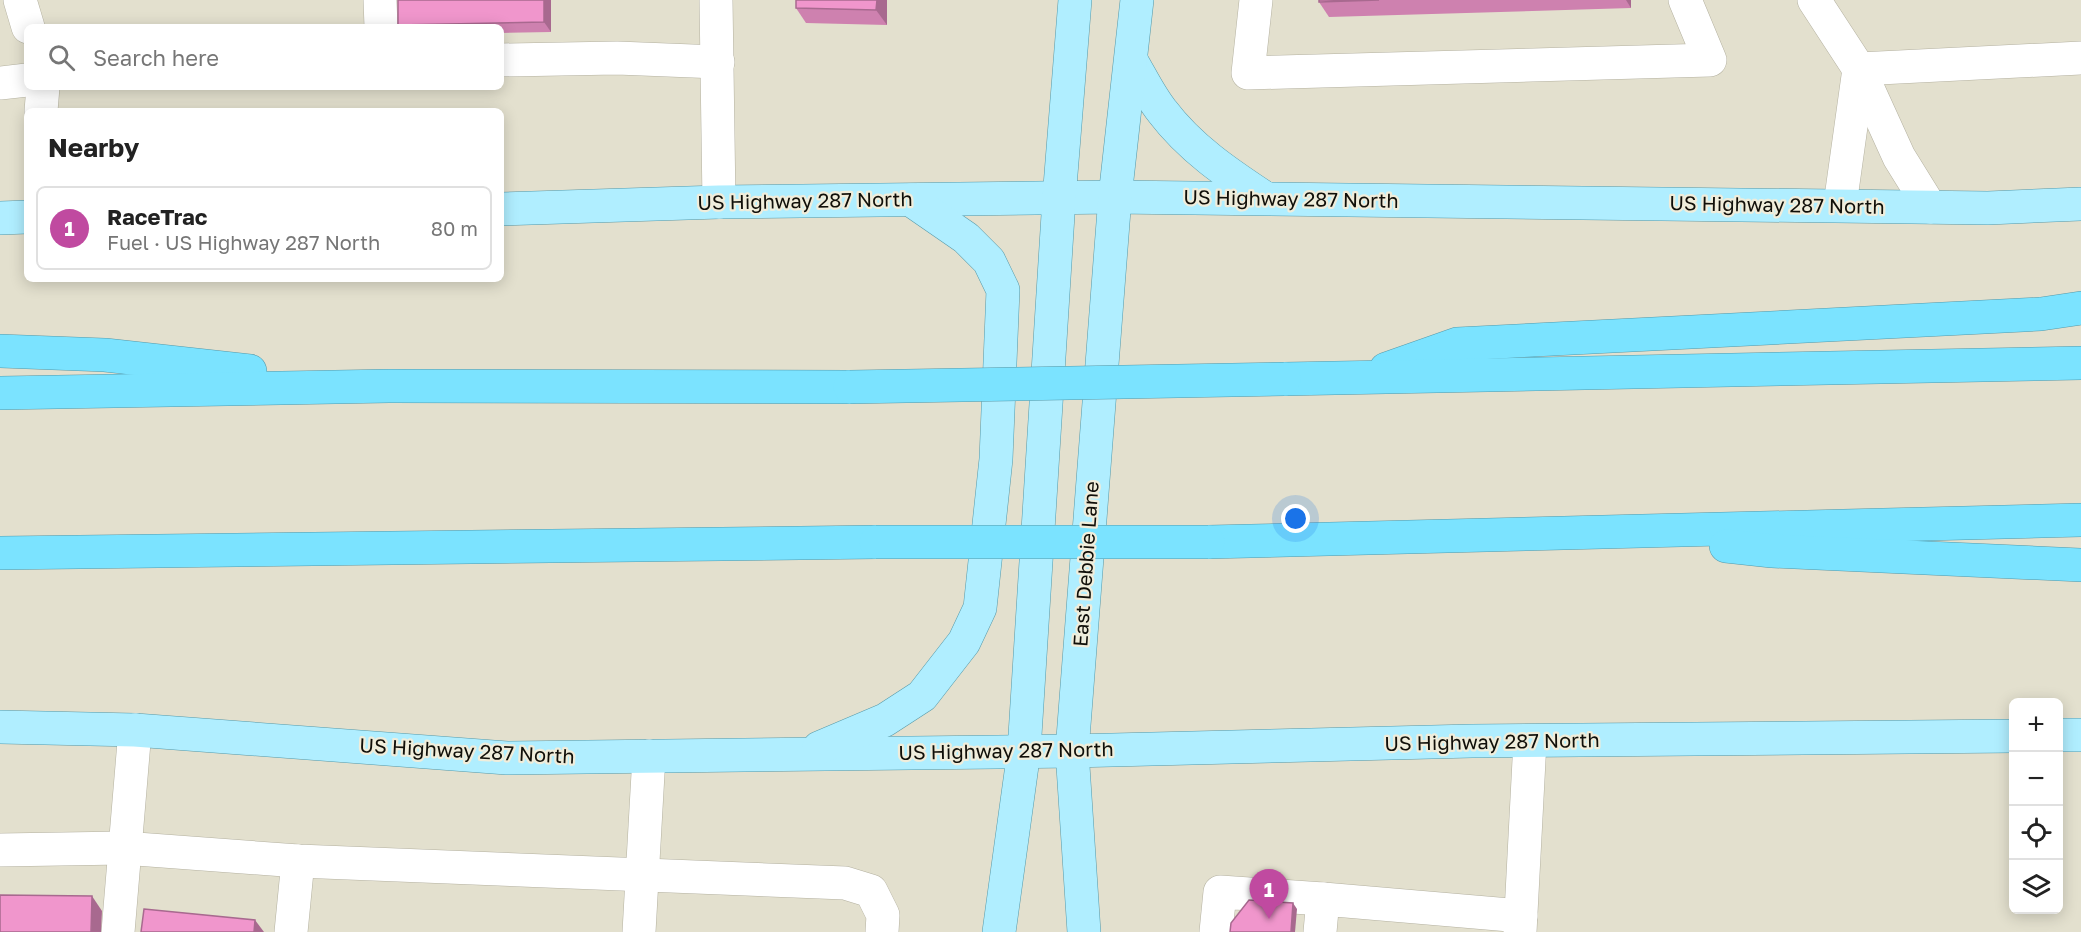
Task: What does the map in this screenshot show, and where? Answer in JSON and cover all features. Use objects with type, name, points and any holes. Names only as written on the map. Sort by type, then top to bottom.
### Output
[{"type":"highway","points":[[1356,379],[1457,344],[2041,314],[2081,308]]},
{"type":"highway","points":[[0,351],[105,355],[389,386]]},
{"type":"highway","points":[[0,393],[389,386],[850,387],[1356,379],[2081,363]]},
{"type":"highway","points":[[0,553],[876,542],[1208,542],[2081,520]]},
{"type":"highway","points":[[1608,532],[1772,551],[2081,565]]},
{"type":"main road","points":[[999,932],[1024,751],[1059,199],[1075,0]]},
{"type":"main road","name":"East Debbie Lane","points":[[1084,932],[1072,751],[1115,197],[1137,0]]},
{"type":"main road","points":[[1131,60],[1162,111],[1192,145],[1219,168],[1265,198]]},
{"type":"main road","name":"US Highway 287 North","points":[[504,209],[718,202],[1115,197],[1930,207],[2081,204]]},
{"type":"main road","points":[[803,754],[885,720],[922,696],[964,642],[980,608],[996,459],[1003,290],[989,261],[966,238],[911,200]]},
{"type":"main road","points":[[0,218],[24,217]]},
{"type":"main road","name":"US Highway 287 North","points":[[0,727],[135,730],[507,758],[1072,751],[1530,741],[2009,736]]},
{"type":"main road","points":[[2063,735],[2081,735]]},
{"type":"lane","points":[[20,0],[27,24]]},
{"type":"lane","points":[[380,0],[381,24]]},
{"type":"lane","points":[[716,0],[718,202]]},
{"type":"lane","points":[[1256,0],[1248,73],[1710,60],[1685,0]]},
{"type":"lane","points":[[1814,0],[1859,69],[1899,157],[1930,207]]},
{"type":"lane","points":[[504,60],[617,58],[718,62]]},
{"type":"lane","points":[[1859,69],[2081,58]]},
{"type":"lane","points":[[1840,205],[1859,69]]},
{"type":"lane","points":[[0,82],[24,80]]},
{"type":"lane","points":[[41,108],[43,90]]},
{"type":"lane","points":[[118,932],[123,848],[135,730]]},
{"type":"lane","points":[[1216,932],[1220,892],[1323,899],[1521,924],[1530,741]]},
{"type":"lane","points":[[639,932],[649,756]]},
{"type":"lane","points":[[0,850],[123,848],[298,861],[845,883],[870,891],[883,915],[882,932]]},
{"type":"lane","points":[[291,932],[298,861]]},
{"type":"lane","points":[[1320,932],[1323,899]]},
{"type":"building","points":[[398,0],[544,0],[544,22],[398,24]]},
{"type":"building","points":[[796,0],[877,0],[876,10],[796,8]]},
{"type":"building","points":[[1319,0],[1379,0],[1319,2]]},
{"type":"building","points":[[0,895],[92,896],[91,932],[0,932]]},
{"type":"building","points":[[1249,900],[1293,903],[1291,932],[1230,932],[1231,923]]},
{"type":"building","points":[[144,909],[255,920],[254,932],[141,932]]},
{"type":"place","name":"RaceTrac","points":[[1269,919]]}]
